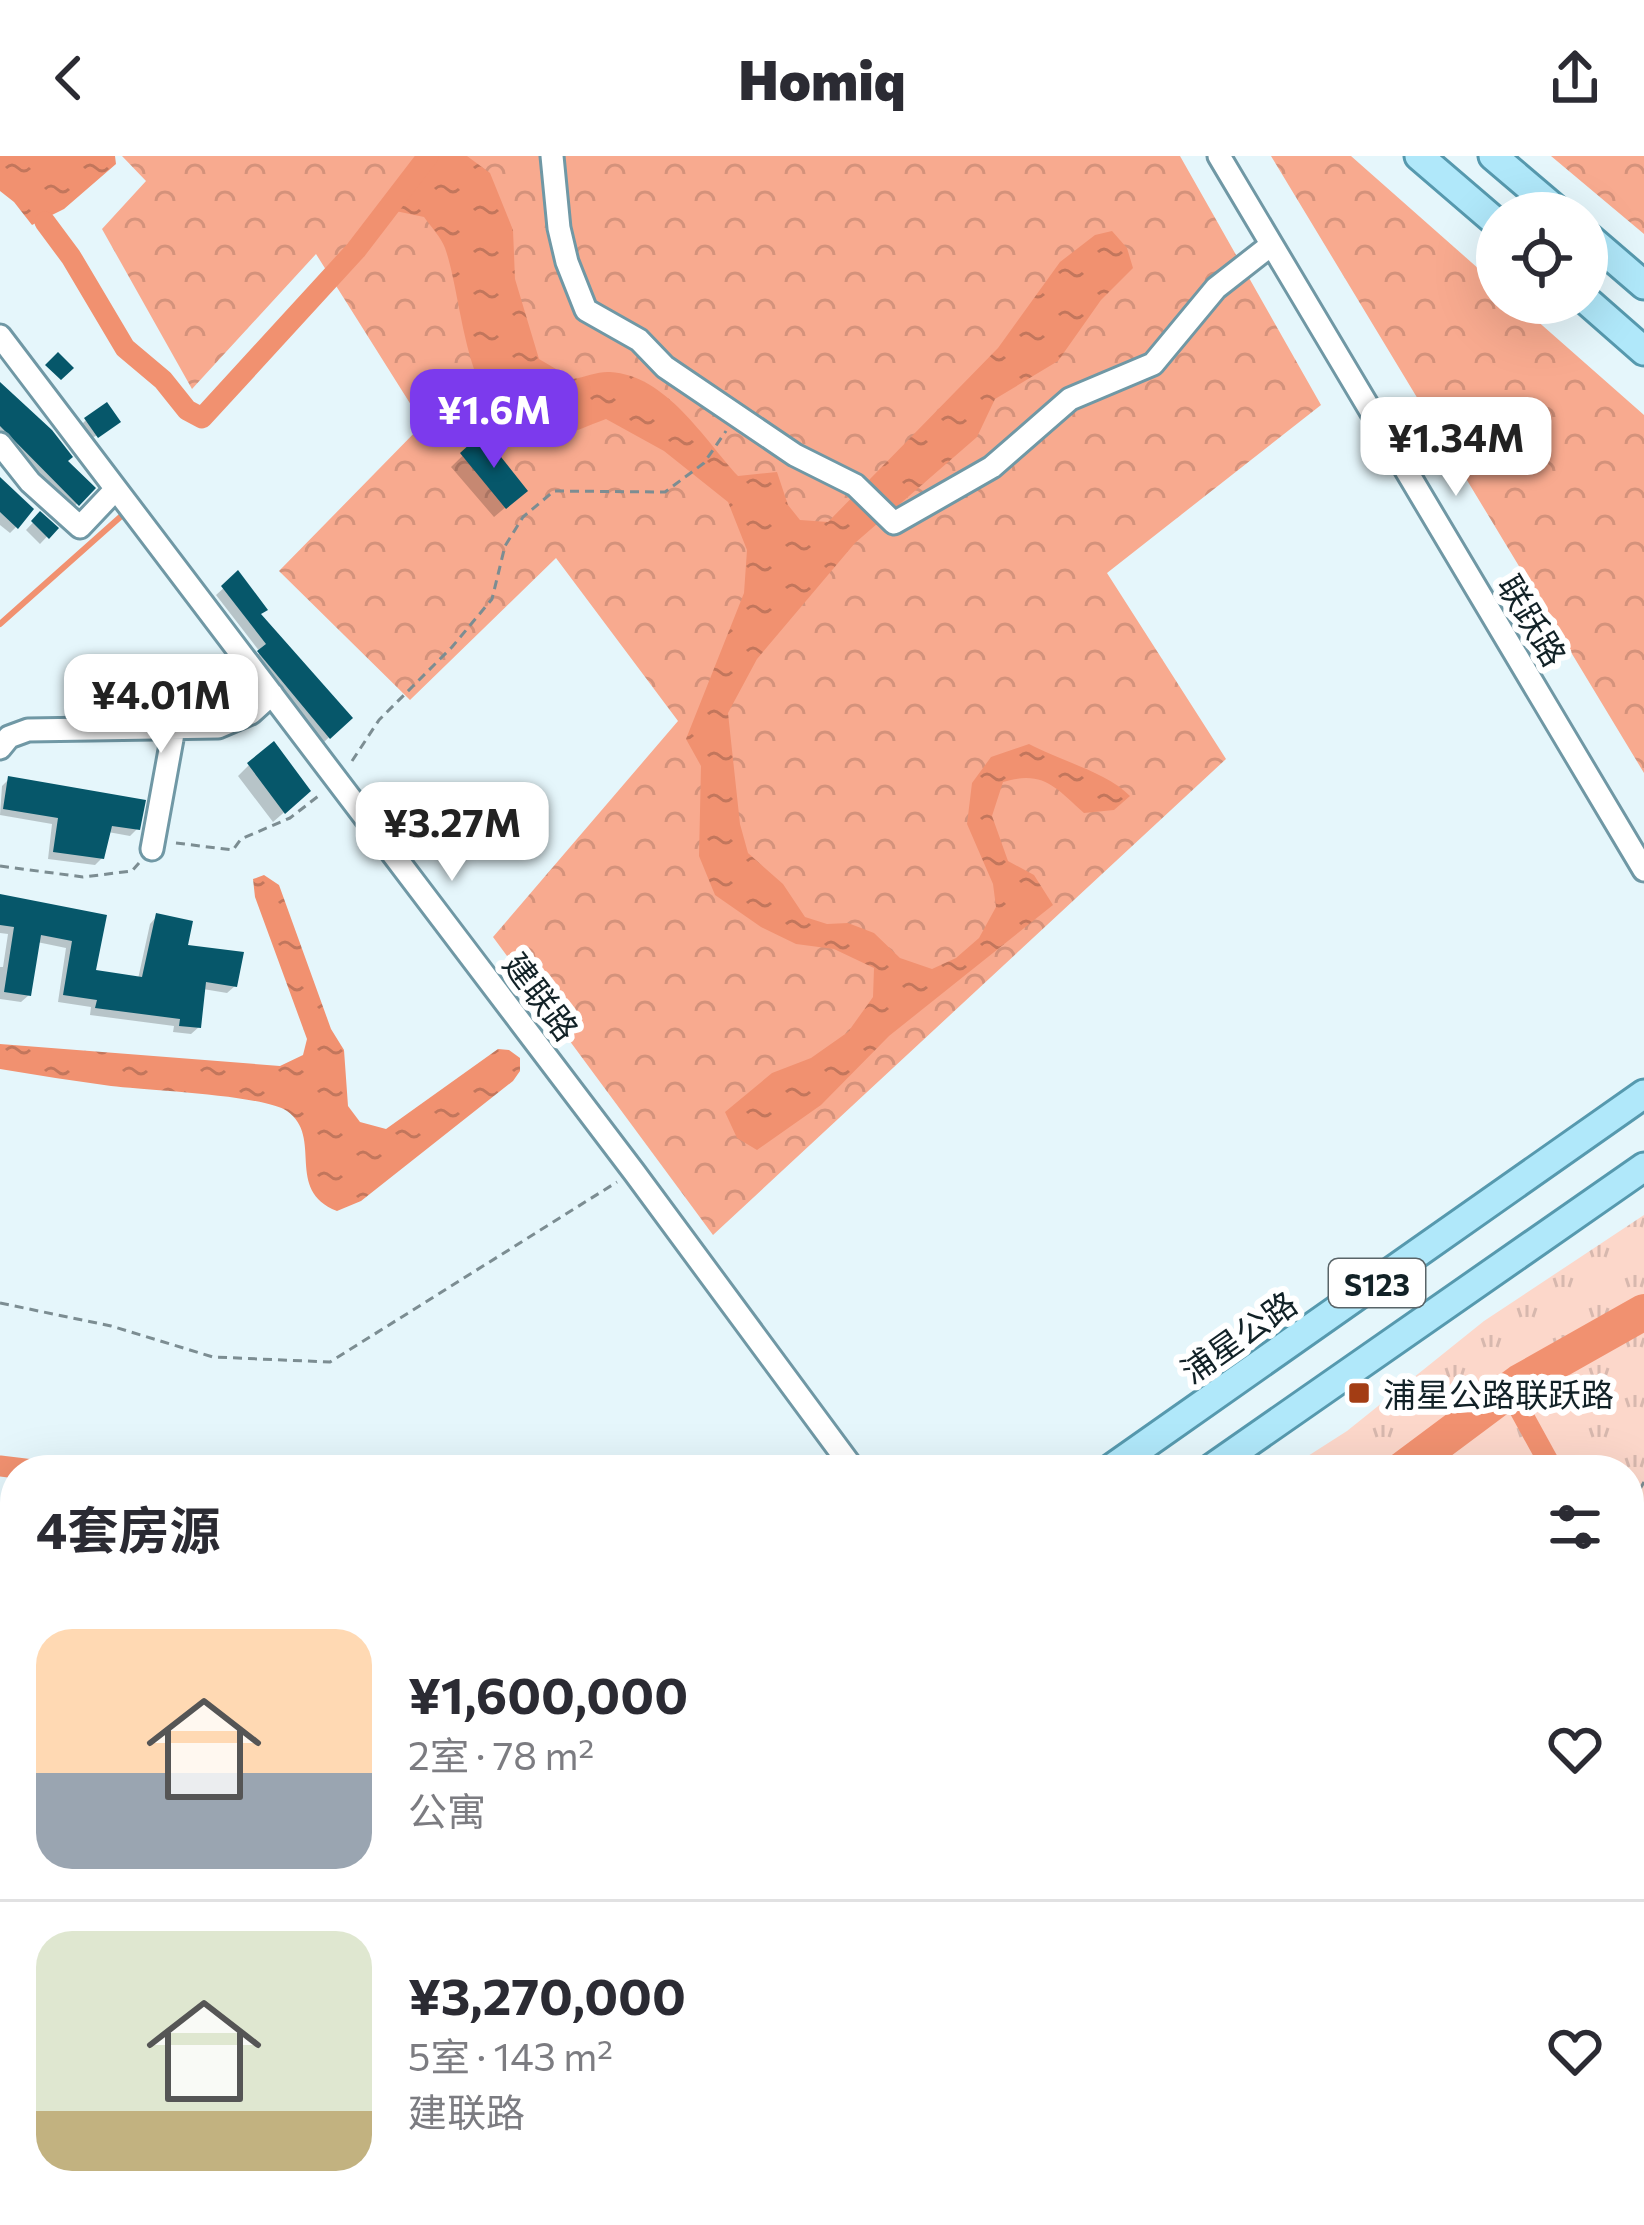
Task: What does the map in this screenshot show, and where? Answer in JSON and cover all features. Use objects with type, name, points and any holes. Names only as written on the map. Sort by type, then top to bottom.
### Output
[{"type":"main road","points":[[1419,156],[1476,206]]},
{"type":"main road","points":[[1493,156],[1535,192]]},
{"type":"main road","points":[[1608,254],[1644,285]]},
{"type":"main road","points":[[1608,320],[1644,351]]},
{"type":"main road","name":"浦星公路","points":[[1130,1455],[1644,1094]]},
{"type":"main road","name":"S123","points":[[1231,1455],[1644,1167]]},
{"type":"street","points":[[552,156],[567,262],[586,310],[639,340],[664,367],[795,455],[855,485],[894,523],[992,467],[1070,399],[1153,364],[1216,288],[1271,244]]},
{"type":"street","name":"联跃路","points":[[1219,156],[1644,870]]},
{"type":"street","name":"建联路","points":[[0,335],[843,1455]]},
{"type":"street","points":[[0,444],[30,482],[80,527],[116,488]]},
{"type":"street","points":[[0,748],[9,737],[28,730],[218,727],[251,713],[272,694]]},
{"type":"street","points":[[152,849],[174,728]]},
{"type":"path","points":[[0,866],[83,877],[132,871],[163,842],[233,850],[241,838],[290,818],[338,782],[380,720],[492,599],[505,546],[523,517],[554,490],[665,492],[704,463],[737,415]]},
{"type":"path","points":[[0,1303],[111,1326],[213,1357],[330,1362],[634,1172]]},
{"type":"green space","points":[[122,156],[1180,156],[1321,405],[1107,573],[1226,759],[713,1235],[493,937],[678,721],[556,558],[410,700],[279,571],[423,424],[316,254],[192,389],[102,229],[146,181]]},
{"type":"green space","points":[[1271,156],[1351,156],[1476,266],[1476,324],[1541,324],[1644,415],[1644,773]]},
{"type":"green space","points":[[1551,156],[1644,156],[1644,234],[1608,204],[1608,192],[1594,192]]},
{"type":"green space","points":[[1644,1215],[1644,1455],[1309,1455],[1347,1431],[1484,1321]]},
{"type":"water","points":[[0,156],[115,156],[116,164],[64,209],[32,225],[0,191]]},
{"type":"water","points":[[434,156],[467,156],[490,173],[513,230],[515,279],[539,359],[573,379],[610,372],[649,384],[682,411],[738,476],[777,472],[788,505],[800,520],[828,522],[998,348],[1060,262],[1095,235],[1112,231],[1127,248],[1133,268],[1101,300],[1058,361],[995,399],[977,437],[855,543],[757,659],[728,713],[740,824],[748,853],[783,884],[805,917],[827,924],[848,923],[874,933],[900,958],[932,969],[956,958],[979,938],[996,907],[993,884],[967,824],[972,783],[991,757],[1029,744],[1096,774],[1130,796],[1114,810],[1084,813],[1048,783],[1028,778],[1003,782],[992,816],[1008,861],[1034,875],[1053,905],[889,1036],[821,1105],[757,1150],[737,1138],[725,1112],[772,1073],[811,1058],[848,1032],[873,997],[874,968],[834,949],[796,944],[761,927],[715,895],[699,856],[701,766],[686,739],[744,593],[747,550],[728,502],[664,451],[606,419],[552,436],[523,431],[501,417],[473,366],[443,244],[424,217],[386,209]]},
{"type":"water","points":[[264,875],[279,885],[331,1029],[344,1050],[348,1106],[360,1122],[386,1129],[498,1049],[520,1058],[520,1071],[513,1081],[361,1201],[337,1211],[312,1190],[298,1122],[274,1105],[0,1069],[0,1044],[280,1066],[303,1055],[307,1039],[255,897],[253,879]]},
{"type":"building","points":[[58,352],[74,368],[61,380],[45,365]]},
{"type":"building","points":[[0,382],[52,430],[73,457],[68,461],[96,488],[79,506],[0,426]]},
{"type":"building","points":[[107,402],[121,422],[98,438],[84,418]]},
{"type":"building","points":[[482,433],[528,491],[506,509],[460,453]]},
{"type":"building","points":[[0,477],[34,509],[18,529],[0,512]]},
{"type":"building","points":[[40,511],[59,528],[49,539],[31,521]]},
{"type":"building","points":[[238,570],[268,610],[261,614],[353,718],[330,739],[257,651],[266,644],[221,586]]},
{"type":"building","points":[[274,741],[311,791],[285,814],[247,763]]},
{"type":"building","points":[[8,776],[146,800],[140,830],[112,826],[104,859],[53,852],[58,818],[3,809]]},
{"type":"building","points":[[0,894],[107,915],[96,970],[142,977],[156,913],[193,921],[188,945],[244,952],[237,987],[206,982],[201,1028],[179,1026],[180,1019],[95,1008],[97,1000],[63,995],[72,941],[41,935],[31,996],[4,992],[14,927],[0,925]]},
{"type":"waterway","points":[[45,222],[125,348],[163,380],[187,410],[202,418],[356,250],[428,156]]},
{"type":"waterway","points":[[0,624],[127,511]]},
{"type":"waterway","points":[[1422,1455],[1520,1382],[1644,1312]]},
{"type":"waterway","points":[[1509,1390],[1545,1455]]},
{"type":"place","name":"浦星公路联跃路","points":[[1359,1393]]}]
